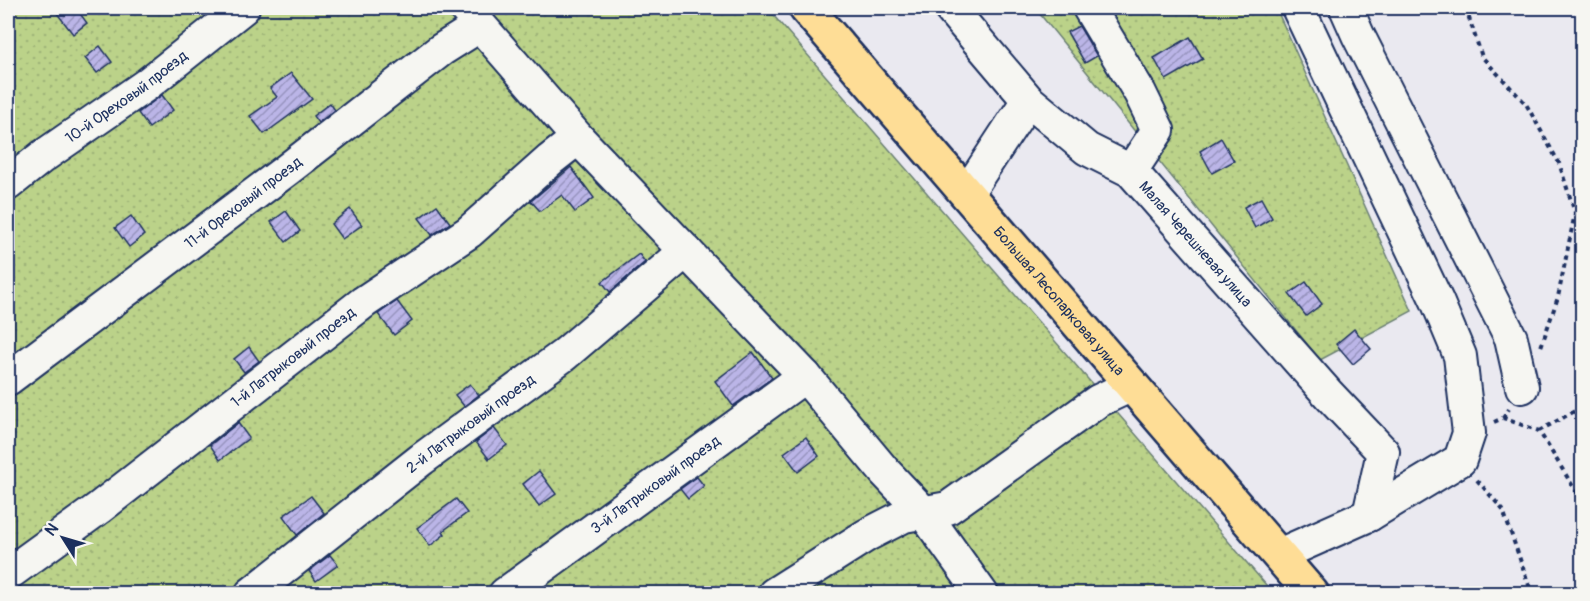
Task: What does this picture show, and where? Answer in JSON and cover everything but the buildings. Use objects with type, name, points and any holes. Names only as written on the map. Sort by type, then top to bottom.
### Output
[{"type":"main road","name":"Большая Лесопарковая улица","points":[[807,8],[1312,594]]},
{"type":"street","name":"10-й Ореховый проезд","points":[[8,184],[146,85],[243,8]]},
{"type":"street","name":"Малая Черешневая улица","points":[[950,8],[1028,100],[1088,149],[1131,171],[1329,395],[1383,452],[1369,515]]},
{"type":"street","points":[[1089,8],[1140,93],[1158,130],[1131,171]]},
{"type":"street","points":[[1279,555],[1369,515],[1464,447],[1460,357],[1437,301],[1298,8]]},
{"type":"street","points":[[1346,8],[1511,338],[1522,387]]},
{"type":"street","points":[[472,17],[578,138],[805,376],[885,472],[924,513],[982,594]]},
{"type":"street","name":"11-й Ореховый проезд","points":[[8,379],[288,169],[441,50],[472,17]]},
{"type":"street","points":[[967,193],[1028,100]]},
{"type":"street","name":"1-й Латрыковый проезд","points":[[8,574],[99,508],[364,302],[469,232],[549,160],[578,138]]},
{"type":"street","name":"2-й Латрыковый проезд","points":[[251,594],[422,459],[564,355],[686,251]]},
{"type":"street","name":"3-й Латрыковый проезд","points":[[505,594],[805,376]]},
{"type":"street","points":[[774,594],[867,535],[904,516],[948,508],[1098,401],[1132,385]]},
{"type":"path","points":[[1469,8],[1468,15],[1482,57],[1526,104],[1559,163],[1575,213],[1558,297],[1540,348]]},
{"type":"path","points":[[1522,387],[1503,418],[1464,447],[1503,510],[1532,594]]},
{"type":"path","points":[[1539,431],[1582,407]]},
{"type":"path","points":[[1503,418],[1539,431],[1582,501]]},
{"type":"green space","points":[[8,8],[767,8],[1273,593],[8,593]]},
{"type":"green space","points":[[1035,8],[1276,8],[1412,311],[1320,360]]}]
